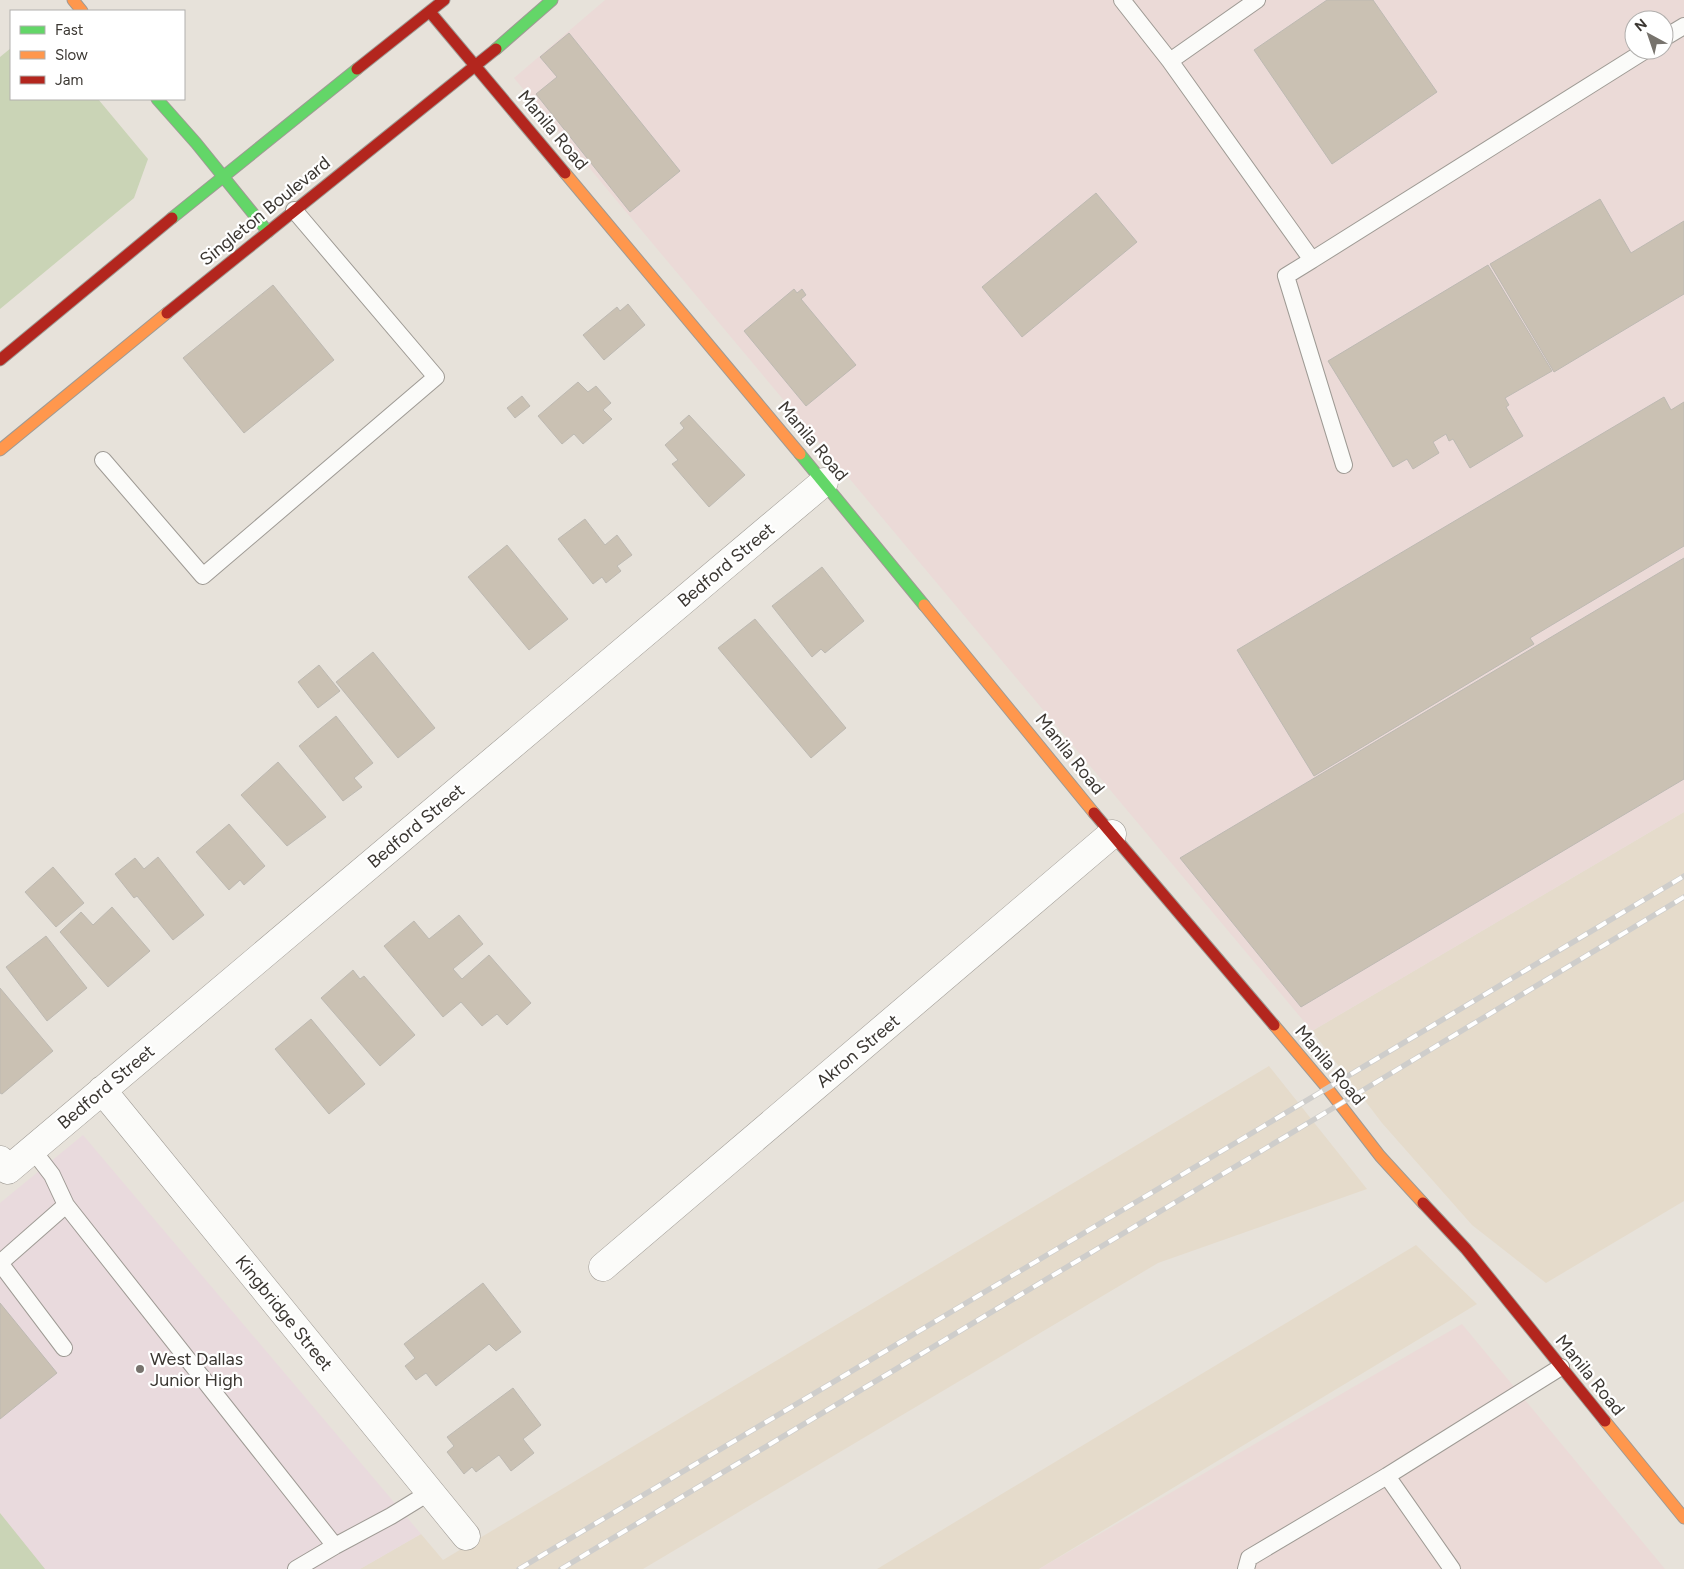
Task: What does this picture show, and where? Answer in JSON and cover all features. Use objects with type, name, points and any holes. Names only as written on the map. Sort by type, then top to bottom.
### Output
[{"type":"street","points":[[73,0],[81,10]]},
{"type":"street","points":[[0,360],[223,176],[444,0]]},
{"type":"street","name":"Singleton Boulevard","points":[[0,450],[294,210],[476,66],[552,0]]},
{"type":"street","name":"Manila Road","points":[[430,12],[824,482],[1112,834],[1328,1089],[1380,1156],[1466,1249],[1684,1518]]},
{"type":"street","points":[[158,100],[268,232]]},
{"type":"street","name":"Bedford Street","points":[[4,1165],[32,1150],[824,482]]},
{"type":"street","name":"Akron Street","points":[[603,1267],[1112,834]]},
{"type":"street","name":"Kingbridge Street","points":[[102,1090],[466,1536]]},
{"type":"lane","points":[[1122,0],[1170,61],[1312,260]]},
{"type":"lane","points":[[1170,61],[1256,0]]},
{"type":"lane","points":[[1344,464],[1286,276],[1630,60]]},
{"type":"lane","points":[[103,460],[203,576],[436,377],[294,210]]},
{"type":"lane","points":[[32,1150],[52,1175],[66,1205],[335,1546]]},
{"type":"lane","points":[[64,1348],[0,1262],[66,1205]]},
{"type":"lane","points":[[1246,1569],[1249,1558],[1387,1476],[1562,1367]]},
{"type":"lane","points":[[1387,1476],[1452,1569]]},
{"type":"lane","points":[[296,1569],[430,1492]]},
{"type":"shaded area","points":[[605,0],[1684,0],[1684,812],[1312,1031],[514,78]]},
{"type":"shaded area","points":[[1684,812],[1684,1201],[1546,1283],[1472,1225],[1382,1123],[1312,1031]]},
{"type":"shaded area","points":[[1269,1066],[1367,1189],[1158,1263],[643,1569],[360,1569],[421,1534],[443,1560]]},
{"type":"shaded area","name":"West Dallas Junior High","points":[[83,1135],[421,1534],[360,1569],[0,1569],[0,1203]]},
{"type":"shaded area","points":[[1416,1245],[1477,1304],[1039,1569],[877,1569]]},
{"type":"shaded area","points":[[1462,1324],[1665,1569],[1039,1569]]},
{"type":"green space","points":[[10,49],[10,100],[99,100],[148,159],[134,198],[0,309],[0,57]]},
{"type":"green space","points":[[0,1513],[45,1569],[0,1569]]},
{"type":"building","points":[[1327,0],[1373,0],[1437,92],[1332,164],[1254,50]]},
{"type":"building","points":[[569,33],[680,171],[630,212],[536,94],[557,77],[540,57]]},
{"type":"building","points":[[1096,193],[1137,242],[1022,337],[982,287]]},
{"type":"building","points":[[1600,199],[1631,253],[1684,221],[1684,294],[1554,372],[1490,264]]},
{"type":"building","points":[[1488,265],[1552,371],[1505,398],[1509,405],[1506,407],[1523,436],[1470,468],[1453,439],[1449,441],[1446,434],[1433,442],[1439,453],[1413,469],[1407,459],[1393,467],[1328,361]]},
{"type":"building","points":[[273,285],[334,360],[244,433],[183,358]]},
{"type":"building","points":[[794,289],[797,293],[802,289],[806,295],[801,299],[856,365],[806,406],[744,331]]},
{"type":"building","points":[[628,304],[645,325],[604,360],[583,335],[617,307],[620,311]]},
{"type":"building","points":[[578,382],[588,392],[596,386],[611,403],[603,410],[612,419],[583,444],[574,434],[562,444],[538,416]]},
{"type":"building","points":[[522,396],[530,406],[515,418],[507,408]]},
{"type":"building","points":[[1664,397],[1671,410],[1684,402],[1684,546],[1530,638],[1534,644],[1314,776],[1237,650]]},
{"type":"building","points":[[689,415],[745,475],[709,507],[672,464],[678,460],[665,445],[684,428],[680,423]]},
{"type":"building","points":[[585,519],[605,545],[617,535],[632,555],[617,566],[621,571],[606,583],[602,577],[593,584],[558,539]]},
{"type":"building","points":[[507,545],[568,619],[529,650],[468,577]]},
{"type":"building","points":[[1684,558],[1684,779],[1301,1007],[1180,858]]},
{"type":"building","points":[[822,567],[864,621],[825,653],[821,649],[812,657],[772,606]]},
{"type":"building","points":[[755,619],[846,728],[811,758],[718,648]]},
{"type":"building","points":[[373,652],[435,728],[398,758],[336,682]]},
{"type":"building","points":[[319,665],[340,691],[318,708],[298,682]]},
{"type":"building","points":[[336,716],[373,763],[354,778],[362,787],[343,801],[299,746]]},
{"type":"building","points":[[278,762],[326,817],[287,846],[241,795]]},
{"type":"building","points":[[229,824],[265,866],[244,885],[240,880],[229,890],[196,852]]},
{"type":"building","points":[[158,857],[204,915],[173,940],[137,896],[134,898],[115,874],[135,858],[144,869]]},
{"type":"building","points":[[53,867],[84,903],[56,927],[25,892]]},
{"type":"building","points":[[112,907],[150,951],[108,987],[60,932],[81,912],[93,925]]},
{"type":"building","points":[[459,915],[483,944],[453,969],[462,979],[489,955],[531,1003],[507,1025],[497,1014],[482,1026],[461,1002],[443,1017],[384,946],[414,921],[429,939]]},
{"type":"building","points":[[46,936],[87,988],[47,1021],[6,967]]},
{"type":"building","points":[[353,970],[360,979],[364,976],[415,1035],[380,1066],[321,998]]},
{"type":"building","points":[[0,988],[53,1051],[2,1094],[0,1093]]},
{"type":"building","points":[[311,1019],[365,1084],[329,1114],[275,1049]]},
{"type":"building","points":[[483,1283],[521,1332],[496,1351],[489,1344],[436,1386],[426,1373],[416,1380],[405,1366],[415,1358],[404,1344]]},
{"type":"building","points":[[0,1303],[57,1373],[0,1419]]},
{"type":"building","points":[[513,1388],[541,1425],[523,1439],[534,1453],[511,1471],[499,1455],[476,1472],[472,1467],[464,1474],[447,1452],[454,1446],[447,1437]]},
{"type":"railway","points":[[519,1569],[1684,876]]},
{"type":"railway","points":[[561,1569],[1684,897]]},
{"type":"traffic: fast","points":[[496,49],[552,0]]},
{"type":"traffic: fast","points":[[172,218],[357,69]]},
{"type":"traffic: fast","points":[[158,100],[196,143],[268,232]]},
{"type":"traffic: fast","points":[[800,454],[924,605]]},
{"type":"traffic: slow","points":[[73,0],[81,10]]},
{"type":"traffic: slow","points":[[565,173],[800,454]]},
{"type":"traffic: slow","points":[[0,450],[167,313]]},
{"type":"traffic: slow","points":[[924,605],[1094,813]]},
{"type":"traffic: slow","points":[[1274,1025],[1328,1089],[1380,1156],[1423,1203]]},
{"type":"traffic: slow","points":[[1605,1421],[1684,1518]]},
{"type":"traffic: jam","points":[[357,69],[444,0]]},
{"type":"traffic: jam","points":[[430,12],[565,173]]},
{"type":"traffic: jam","points":[[167,313],[496,49]]},
{"type":"traffic: jam","points":[[0,360],[172,218]]},
{"type":"traffic: jam","points":[[1094,813],[1274,1025]]},
{"type":"traffic: jam","points":[[1423,1203],[1466,1249],[1605,1421]]},
{"type":"place","name":"West Dallas Junior High","points":[[140,1369]]}]
